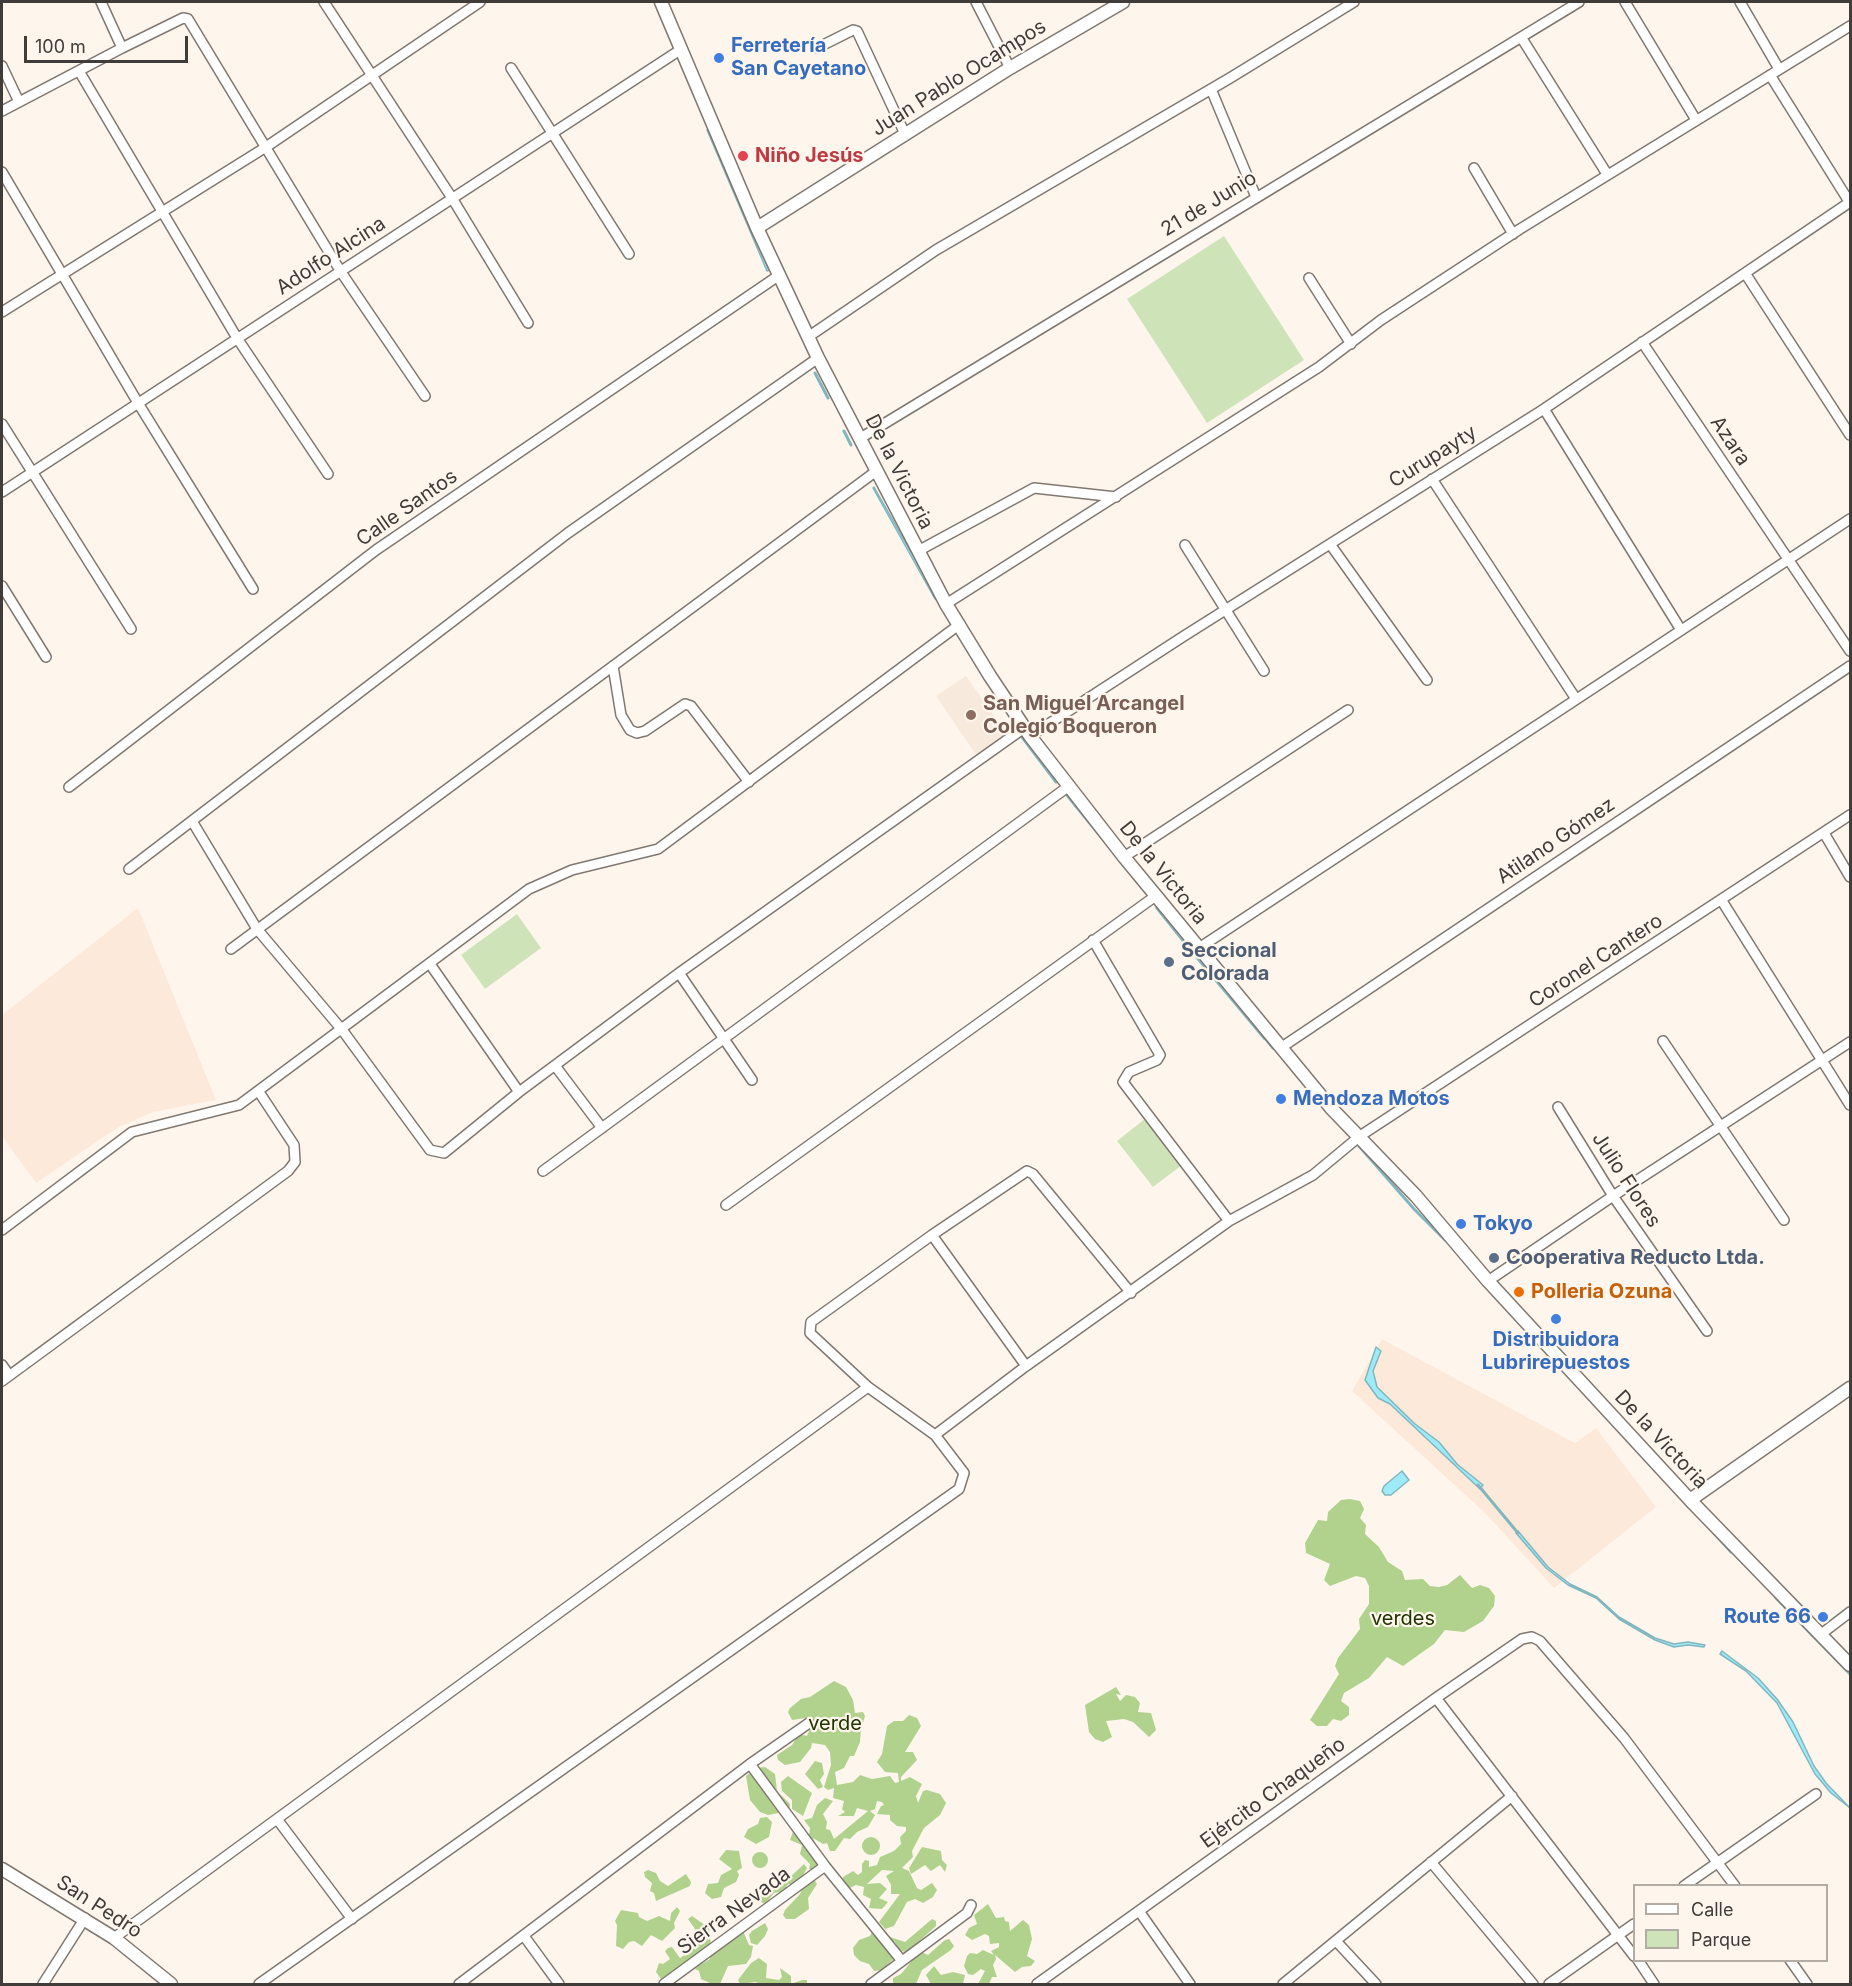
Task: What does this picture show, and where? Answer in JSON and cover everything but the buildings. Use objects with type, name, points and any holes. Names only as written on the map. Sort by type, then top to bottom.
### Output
[{"type":"main road","name":"De la Victoria","points":[[661,2],[778,276],[875,472],[946,604],[1028,732],[1124,857],[1332,1108],[1416,1196],[1488,1281],[1690,1500],[1851,1665]]},
{"type":"main road","name":"Juan Pablo Ocampos","points":[[757,228],[1010,68],[1123,2]]},
{"type":"main road","points":[[1690,1500],[1851,1388]]},
{"type":"main road","name":"San Pedro","points":[[2,1869],[85,1918],[171,1984]]},
{"type":"street","points":[[101,2],[122,48]]},
{"type":"street","points":[[324,2],[452,198],[528,323]]},
{"type":"street","points":[[2,312],[266,147],[371,76],[465,6],[480,2]]},
{"type":"street","points":[[976,2],[1010,68]]},
{"type":"street","points":[[808,337],[936,250],[1211,89],[1354,2]]},
{"type":"street","name":"21 de Junio","points":[[859,439],[1579,2]]},
{"type":"street","points":[[1625,2],[1696,120]]},
{"type":"street","points":[[1740,2],[1775,72],[1850,203]]},
{"type":"street","points":[[2,111],[122,48],[183,18],[188,19],[340,272],[425,396]]},
{"type":"street","points":[[946,604],[1319,368],[1513,234],[1607,174],[1851,26]]},
{"type":"street","points":[[817,48],[853,30],[856,31],[905,134]]},
{"type":"street","points":[[1521,37],[1607,174]]},
{"type":"street","name":"Adolfo Alcina","points":[[2,492],[680,50]]},
{"type":"street","points":[[2,66],[19,102]]},
{"type":"street","points":[[511,68],[550,134],[629,254]]},
{"type":"street","points":[[79,71],[237,338],[328,474]]},
{"type":"street","points":[[1211,89],[1256,197]]},
{"type":"street","points":[[1474,168],[1513,234]]},
{"type":"street","points":[[2,172],[138,403],[253,589]]},
{"type":"street","name":"Curupayty","points":[[343,1031],[430,1150],[436,1154],[444,1153],[519,1092],[556,1067],[679,974],[1028,732],[1544,409],[1850,203]]},
{"type":"street","points":[[1745,273],[1851,435]]},
{"type":"street","name":"Calle Santos","points":[[69,787],[376,550],[778,276]]},
{"type":"street","points":[[1309,279],[1351,344]]},
{"type":"street","name":"Azara","points":[[1642,342],[1851,651]]},
{"type":"street","points":[[129,869],[568,533],[818,358]]},
{"type":"street","points":[[1544,409],[1681,630]]},
{"type":"street","points":[[2,424],[131,629]]},
{"type":"street","points":[[231,949],[875,472]]},
{"type":"street","points":[[1432,479],[1576,699]]},
{"type":"street","points":[[918,551],[1034,488],[1116,497]]},
{"type":"street","points":[[1199,948],[1851,519]]},
{"type":"street","points":[[1330,544],[1427,680]]},
{"type":"street","points":[[1185,545],[1264,671]]},
{"type":"street","points":[[2,586],[46,657]]},
{"type":"street","points":[[2,1230],[132,1132],[239,1105],[343,1031],[529,890],[572,870],[658,849],[960,624]]},
{"type":"street","points":[[613,666],[621,715],[630,730],[637,733],[645,731],[681,704],[691,706],[749,782]]},
{"type":"street","name":"Atilano Gómez","points":[[1282,1047],[1851,666]]},
{"type":"street","points":[[1124,857],[1348,710]]},
{"type":"street","points":[[543,1171],[723,1037],[1069,786]]},
{"type":"street","name":"Coronel Cantero","points":[[935,1435],[1026,1366],[1229,1221],[1313,1175],[1360,1136],[1722,901],[1851,814]]},
{"type":"street","points":[[192,821],[257,929],[343,1031]]},
{"type":"street","points":[[1824,833],[1851,877]]},
{"type":"street","points":[[726,1205],[1157,895]]},
{"type":"street","points":[[1722,901],[1821,1061],[1851,1105]]},
{"type":"street","points":[[1093,940],[1160,1055],[1157,1060],[1129,1072],[1123,1082],[1229,1221]]},
{"type":"street","points":[[430,964],[519,1092]]},
{"type":"street","points":[[679,974],[752,1080]]},
{"type":"street","points":[[1663,1041],[1784,1220]]},
{"type":"street","points":[[1488,1281],[1851,1042]]},
{"type":"street","points":[[556,1067],[602,1128]]},
{"type":"street","points":[[2,1365],[5,1378],[288,1171],[295,1162],[294,1144],[259,1092]]},
{"type":"street","name":"Julio Flores","points":[[1558,1107],[1614,1196],[1707,1331]]},
{"type":"street","points":[[259,1984],[959,1489],[964,1473],[935,1435],[868,1387],[810,1333],[809,1326],[932,1235],[1027,1171],[1040,1183],[1131,1293]]},
{"type":"street","points":[[932,1235],[1026,1366]]},
{"type":"street","points":[[114,1938],[868,1387]]},
{"type":"street","points":[[1820,1635],[1851,1612]]},
{"type":"street","name":"Ejército Chaqueño","points":[[1037,1984],[1436,1698],[1522,1639],[1532,1637],[1540,1641],[1624,1738],[1717,1861]]},
{"type":"street","points":[[1436,1698],[1633,1953]]},
{"type":"street","points":[[459,1984],[750,1764],[809,1723]]},
{"type":"street","points":[[750,1764],[825,1866],[902,1961]]},
{"type":"street","points":[[1687,1884],[1816,1794]]},
{"type":"street","points":[[1283,1984],[1512,1796]]},
{"type":"street","points":[[277,1819],[352,1919]]},
{"type":"street","points":[[1717,1861],[1734,1884]]},
{"type":"street","points":[[1431,1862],[1533,1984]]},
{"type":"street","name":"Sierra Nevada","points":[[664,1984],[825,1866]]},
{"type":"street","points":[[871,1984],[967,1913],[971,1905]]},
{"type":"street","points":[[1139,1911],[1191,1984]]},
{"type":"street","points":[[44,1984],[85,1918]]},
{"type":"street","points":[[1549,1984],[1633,1925]]},
{"type":"street","points":[[524,1936],[559,1984]]},
{"type":"street","points":[[1336,1941],[1376,1984]]},
{"type":"street","points":[[1639,1962],[1654,1984]]},
{"type":"street","points":[[1791,1962],[1807,1984]]},
{"type":"shaded area","name":"San Miguel Arcangel Colegio Boqueron","points":[[966,676],[1007,734],[977,756],[936,696]]},
{"type":"shaded area","points":[[138,908],[216,1100],[153,1112],[117,1128],[36,1183],[2,1136],[2,1015]]},
{"type":"shaded area","points":[[1382,1339],[1575,1443],[1596,1428],[1656,1507],[1554,1588],[1485,1513],[1352,1391]]},
{"type":"green space","points":[[1224,236],[1304,360],[1207,423],[1127,299]]},
{"type":"green space","points":[[517,914],[541,948],[485,989],[461,955]]},
{"type":"green space","points":[[1146,1118],[1182,1165],[1153,1187],[1117,1141]]},
{"type":"green space","name":"verdes","points":[[1341,1500],[1360,1501],[1364,1509],[1360,1518],[1366,1525],[1365,1534],[1379,1547],[1388,1562],[1402,1571],[1405,1580],[1423,1579],[1430,1586],[1439,1587],[1447,1585],[1460,1575],[1472,1588],[1480,1585],[1489,1588],[1495,1596],[1494,1606],[1483,1621],[1464,1632],[1445,1630],[1434,1644],[1403,1666],[1387,1657],[1369,1678],[1344,1693],[1341,1701],[1349,1707],[1349,1715],[1341,1721],[1333,1719],[1327,1726],[1317,1726],[1310,1720],[1339,1674],[1335,1666],[1338,1658],[1360,1629],[1359,1619],[1369,1604],[1369,1586],[1365,1578],[1356,1576],[1330,1586],[1324,1580],[1330,1564],[1306,1553],[1305,1543],[1318,1520],[1327,1521],[1328,1512]]},
{"type":"green space","points":[[834,1681],[846,1687],[853,1700],[855,1713],[863,1712],[865,1716],[860,1742],[854,1756],[850,1756],[844,1768],[835,1772],[837,1785],[853,1782],[860,1775],[872,1779],[890,1776],[895,1783],[899,1782],[898,1773],[885,1772],[877,1762],[882,1754],[887,1726],[894,1721],[903,1721],[909,1715],[917,1718],[921,1726],[905,1752],[913,1752],[917,1760],[901,1777],[901,1781],[910,1777],[922,1784],[916,1796],[918,1803],[923,1791],[927,1790],[940,1794],[946,1803],[940,1815],[924,1828],[912,1851],[913,1857],[902,1868],[909,1871],[917,1888],[921,1890],[932,1883],[937,1890],[933,1897],[923,1903],[915,1899],[907,1902],[894,1926],[885,1929],[879,1922],[900,1894],[891,1894],[891,1885],[886,1876],[894,1871],[882,1870],[867,1884],[880,1883],[887,1889],[879,1898],[888,1902],[882,1909],[869,1908],[871,1899],[863,1895],[864,1887],[856,1885],[848,1889],[843,1882],[843,1877],[853,1871],[858,1875],[862,1872],[862,1864],[865,1860],[869,1861],[869,1867],[877,1865],[880,1857],[894,1851],[901,1844],[900,1837],[906,1831],[906,1827],[897,1826],[890,1820],[890,1815],[877,1814],[884,1805],[882,1802],[877,1801],[875,1809],[870,1811],[875,1815],[868,1827],[857,1832],[850,1839],[844,1838],[835,1851],[830,1851],[827,1843],[823,1844],[813,1838],[823,1863],[813,1869],[809,1869],[810,1864],[800,1854],[802,1845],[790,1840],[798,1824],[803,1827],[805,1836],[809,1835],[810,1828],[804,1820],[812,1818],[817,1805],[825,1798],[833,1801],[823,1814],[827,1822],[826,1829],[830,1830],[834,1839],[868,1811],[857,1808],[854,1816],[838,1816],[845,1812],[842,1809],[844,1801],[833,1798],[834,1788],[828,1790],[824,1787],[831,1765],[830,1752],[825,1745],[812,1743],[811,1748],[800,1762],[785,1765],[778,1760],[777,1755],[792,1745],[799,1734],[807,1736],[812,1724],[806,1718],[792,1720],[788,1712],[790,1708],[801,1699],[810,1697]]},
{"type":"green space","points":[[1116,1687],[1121,1695],[1116,1694],[1120,1701],[1126,1695],[1135,1697],[1140,1703],[1138,1712],[1151,1713],[1156,1730],[1149,1737],[1133,1722],[1124,1719],[1106,1721],[1112,1737],[1103,1742],[1095,1739],[1089,1732],[1085,1705]]},
{"type":"green space","name":"verde","points":[[815,1761],[822,1763],[824,1774],[820,1780],[823,1787],[818,1789],[805,1774]]},
{"type":"green space","name":"verde","points":[[765,1767],[775,1774],[777,1791],[790,1804],[789,1811],[768,1815],[760,1812],[750,1800],[746,1776],[756,1768]]},
{"type":"green space","name":"verde","points":[[788,1776],[812,1793],[803,1816],[792,1809],[792,1800],[782,1791],[781,1782]]},
{"type":"green space","points":[[767,1817],[772,1822],[769,1837],[756,1844],[744,1837],[748,1829],[758,1824],[760,1818]]},
{"type":"green space","points":[[871,1837],[877,1840],[880,1846],[877,1852],[871,1855],[865,1852],[862,1846],[865,1840]]},
{"type":"green space","points":[[922,1847],[941,1851],[942,1860],[947,1865],[945,1872],[940,1865],[931,1871],[925,1865],[911,1874],[909,1868]]},
{"type":"green space","points":[[726,1850],[739,1851],[742,1868],[737,1871],[739,1875],[736,1882],[724,1888],[721,1897],[712,1899],[705,1893],[708,1884],[718,1883],[721,1875],[732,1869],[719,1859]]},
{"type":"green space","points":[[757,1852],[763,1852],[768,1860],[766,1866],[757,1868],[752,1863],[752,1857]]},
{"type":"green space","points":[[804,1864],[807,1868],[801,1879],[793,1885],[788,1884],[784,1891],[774,1893],[765,1904],[757,1900],[774,1886],[786,1880],[788,1882],[788,1879]]},
{"type":"green space","points":[[648,1870],[656,1873],[660,1881],[668,1886],[686,1874],[691,1882],[690,1886],[656,1901],[654,1893],[650,1891],[652,1883],[645,1877],[644,1872]]},
{"type":"green space","points":[[814,1879],[817,1884],[808,1898],[809,1909],[795,1919],[786,1919],[783,1915],[785,1910],[800,1894],[804,1885]]},
{"type":"green space","points":[[988,1904],[996,1918],[1004,1917],[1005,1921],[1009,1922],[1010,1931],[1023,1920],[1029,1925],[1032,1939],[1027,1956],[1035,1961],[1031,1966],[1022,1967],[1015,1972],[995,1955],[993,1965],[997,1977],[992,1977],[989,1984],[978,1984],[985,1971],[981,1969],[973,1975],[968,1974],[964,1966],[967,1956],[983,1950],[994,1955],[991,1951],[999,1947],[999,1943],[990,1944],[989,1936],[985,1934],[972,1940],[965,1935],[969,1928],[977,1924],[974,1915]]},
{"type":"green space","points":[[677,1907],[680,1911],[674,1923],[675,1928],[662,1941],[651,1935],[642,1946],[634,1941],[629,1942],[623,1949],[616,1946],[617,1925],[615,1921],[621,1910],[638,1913],[639,1917],[647,1921],[659,1916],[670,1921],[671,1913]]},
{"type":"green space","points":[[692,1916],[709,1928],[711,1945],[661,1979],[656,1972],[659,1963],[663,1964],[670,1959],[665,1951],[668,1948],[672,1947],[680,1958],[691,1951],[693,1942],[701,1945],[704,1942],[688,1919]]},
{"type":"green space","points":[[932,1919],[936,1921],[936,1926],[907,1952],[900,1951],[894,1941],[894,1958],[882,1970],[874,1971],[869,1964],[860,1961],[854,1955],[853,1948],[859,1940],[870,1936],[873,1930],[881,1938],[887,1936],[905,1942]]},
{"type":"green space","points":[[765,1923],[768,1929],[765,1936],[757,1945],[751,1943],[749,1935]]},
{"type":"green space","points":[[739,1933],[744,1933],[749,1945],[753,1946],[751,1957],[746,1964],[728,1966],[720,1984],[712,1984],[701,1979],[699,1971],[695,1969],[710,1959],[710,1954]]},
{"type":"green space","points":[[949,1939],[954,1946],[922,1970],[916,1984],[893,1983],[893,1978],[901,1974],[920,1951],[928,1955]]},
{"type":"green space","points":[[759,1958],[767,1964],[766,1978],[779,1980],[782,1977],[780,1968],[791,1976],[791,1984],[755,1982],[740,1984],[738,1980],[751,1963]]},
{"type":"green space","points":[[934,1966],[941,1975],[953,1972],[965,1975],[963,1984],[931,1984],[926,1975]]},
{"type":"green space","points":[[802,1980],[807,1980],[807,1984],[791,1984]]},
{"type":"water","points":[[707,130],[769,270],[767,271]]},
{"type":"water","points":[[874,487],[937,598],[935,599]]},
{"type":"water","points":[[1158,906],[1266,1038],[1264,1039],[1188,948],[1156,908]]},
{"type":"water","points":[[1376,1347],[1381,1351],[1373,1371],[1377,1387],[1415,1424],[1439,1442],[1457,1464],[1483,1485],[1480,1489],[1390,1404],[1378,1398],[1365,1380]]},
{"type":"water","points":[[1402,1471],[1409,1480],[1391,1495],[1385,1495],[1382,1491],[1384,1486]]},
{"type":"water","points":[[1518,1531],[1548,1567],[1570,1584],[1597,1597],[1619,1617],[1655,1638],[1674,1644],[1688,1642],[1705,1645],[1704,1647],[1688,1645],[1674,1647],[1655,1640],[1619,1619],[1596,1598],[1568,1585],[1546,1568],[1516,1533]]},
{"type":"water","points":[[1722,1651],[1758,1678],[1777,1699],[1793,1722],[1814,1766],[1826,1783],[1850,1808],[1831,1793],[1815,1774],[1777,1703],[1746,1671],[1720,1654]]},
{"type":"waterway","points":[[815,373],[828,398]]},
{"type":"waterway","points":[[844,431],[851,445]]},
{"type":"waterway","points":[[1022,737],[1056,782]]},
{"type":"waterway","points":[[1066,794],[1110,848]]},
{"type":"waterway","points":[[1264,1037],[1273,1048]]},
{"type":"waterway","points":[[1359,1146],[1414,1209],[1445,1240]]},
{"type":"waterway","points":[[1478,1485],[1518,1533]]},
{"type":"waterway","points":[[1713,1532],[1731,1552]]},
{"type":"waterway","points":[[1776,1598],[1850,1674]]},
{"type":"place","name":"Ferretería San Cayetano","points":[[719,58]]},
{"type":"place","name":"Niño Jesús","points":[[743,156]]},
{"type":"place","name":"San Miguel Arcangel Colegio Boqueron","points":[[971,715]]},
{"type":"place","name":"Seccional Colorada","points":[[1169,962]]},
{"type":"place","name":"Mendoza Motos","points":[[1281,1099]]},
{"type":"place","name":"Tokyo","points":[[1461,1224]]},
{"type":"place","name":"Cooperativa Reducto Ltda.","points":[[1494,1258]]},
{"type":"place","name":"Polleria Ozuna","points":[[1519,1292]]},
{"type":"place","name":"Distribuidora Lubrirepuestos","points":[[1556,1319]]},
{"type":"place","name":"Route 66","points":[[1823,1617]]}]
